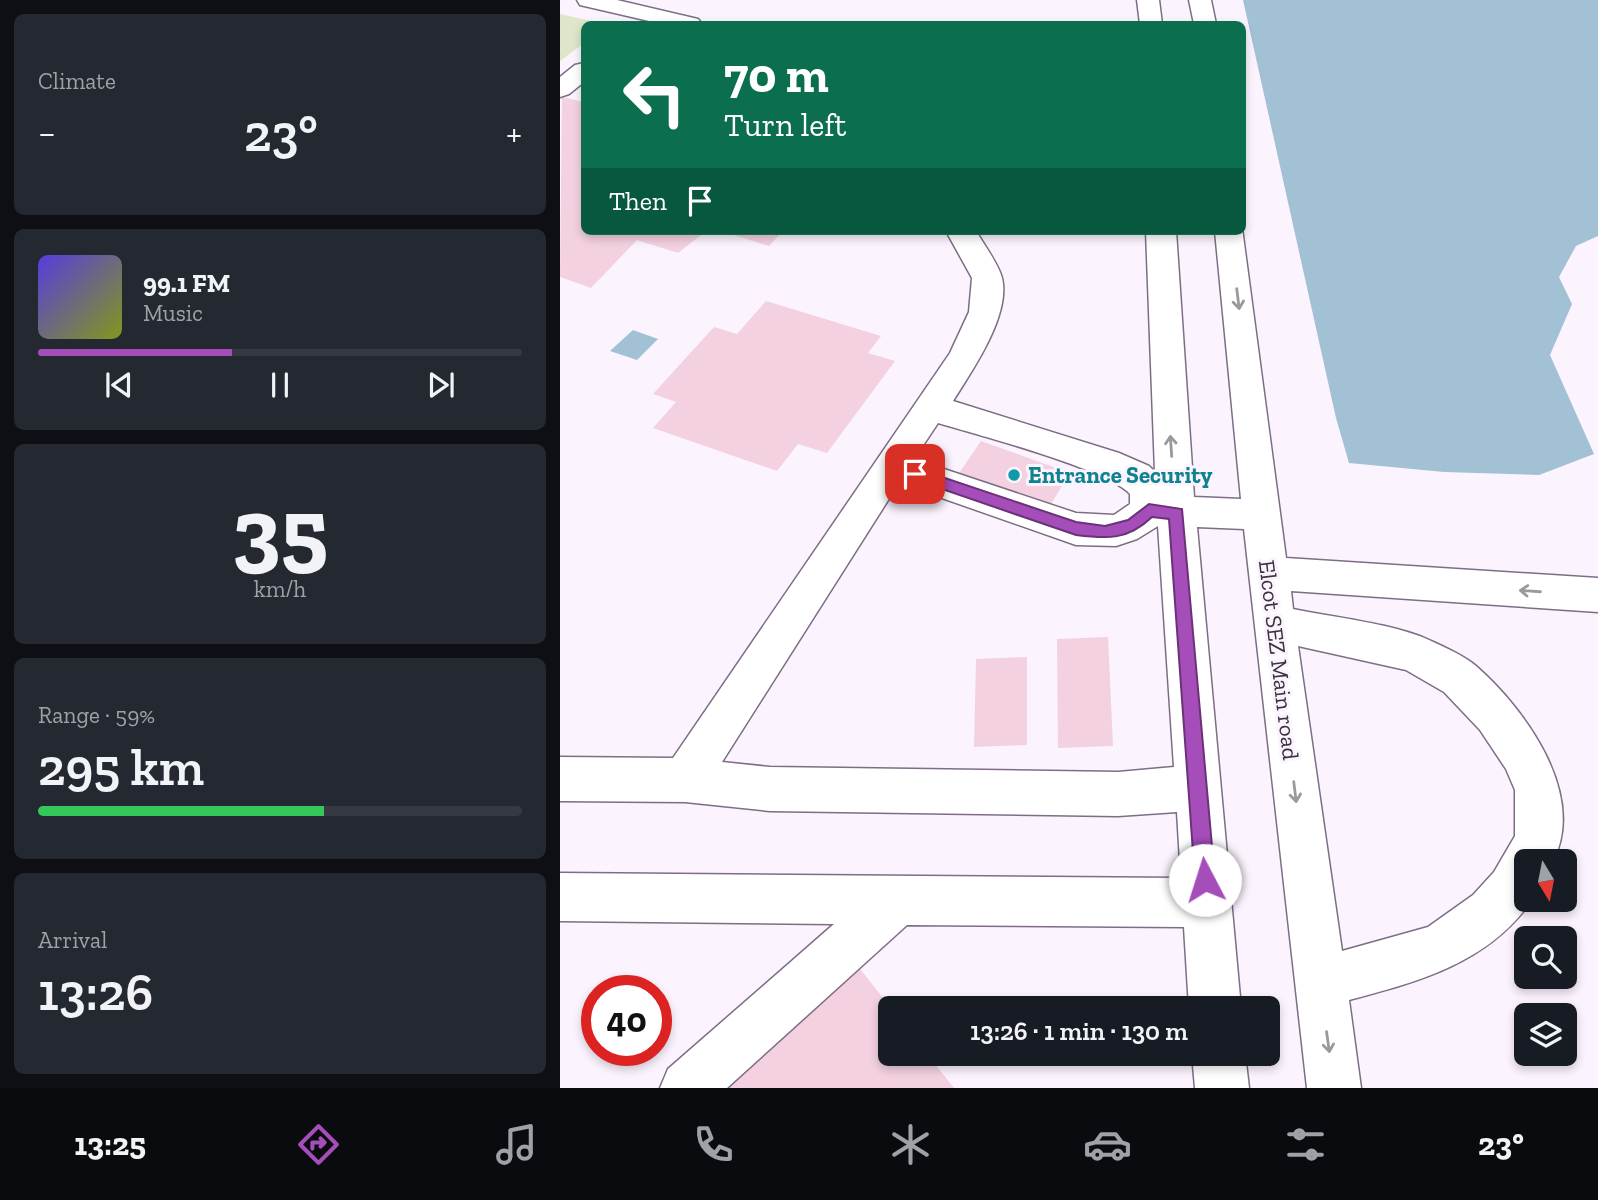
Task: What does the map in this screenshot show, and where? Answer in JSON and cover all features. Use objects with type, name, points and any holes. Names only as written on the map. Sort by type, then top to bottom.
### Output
[{"type":"street","points":[[588,0],[665,21],[690,0]]},
{"type":"street","points":[[1148,0],[1151,21]]},
{"type":"street","points":[[1200,0],[1204,21]]},
{"type":"street","points":[[560,89],[581,72]]},
{"type":"street","points":[[685,780],[964,357],[985,312],[987,278],[963,235]]},
{"type":"street","points":[[1161,235],[1163,512],[1198,788],[1214,996]]},
{"type":"street","name":"Elcot SEZ Main road","points":[[1230,235],[1274,623],[1334,1088]]},
{"type":"street","points":[[931,407],[1106,463],[1136,476],[1163,512]]},
{"type":"street","points":[[891,466],[1076,528],[1105,532],[1132,526],[1163,512],[1261,515]]},
{"type":"street","points":[[1268,573],[1598,595]]},
{"type":"street","points":[[1274,623],[1414,653],[1458,678],[1495,716],[1522,754],[1538,790],[1539,839],[1534,849]]},
{"type":"street","points":[[560,779],[685,780],[770,789],[1118,794],[1198,788]]},
{"type":"street","points":[[1320,982],[1442,946],[1474,925],[1514,886]]},
{"type":"street","points":[[560,897],[1207,903]]},
{"type":"street","points":[[687,1088],[898,900]]},
{"type":"street","points":[[1220,1066],[1222,1088]]},
{"type":"green space","points":[[560,14],[591,21],[581,21],[581,45],[560,61]]},
{"type":"water","points":[[1243,0],[1598,0],[1598,236],[1576,246],[1559,277],[1572,304],[1550,355],[1594,454],[1539,475],[1444,472],[1349,463],[1336,418]]},
{"type":"water","points":[[633,330],[658,339],[637,360],[610,351]]},
{"type":"building","points":[[562,97],[581,101],[581,235],[701,235],[678,253],[637,240],[591,288],[560,277]]},
{"type":"building","points":[[734,235],[779,235],[769,246]]},
{"type":"building","points":[[766,301],[881,336],[868,353],[895,361],[827,453],[798,444],[777,471],[653,428],[676,402],[653,394],[714,327],[737,334]]},
{"type":"building","name":"Entrance Security","points":[[981,441],[1070,473],[1050,506],[957,476]]},
{"type":"building","points":[[1108,637],[1113,746],[1058,748],[1057,639]]},
{"type":"building","points":[[1027,657],[1027,745],[974,747],[976,659]]},
{"type":"building","points":[[857,965],[882,996],[878,996],[878,1066],[937,1066],[954,1088],[725,1088]]},
{"type":"place","name":"Entrance Security","points":[[1014,475]]},
{"type":"route","points":[[915,474],[1076,528],[1105,532],[1132,526],[1149,510],[1177,514],[1205,880]]}]
